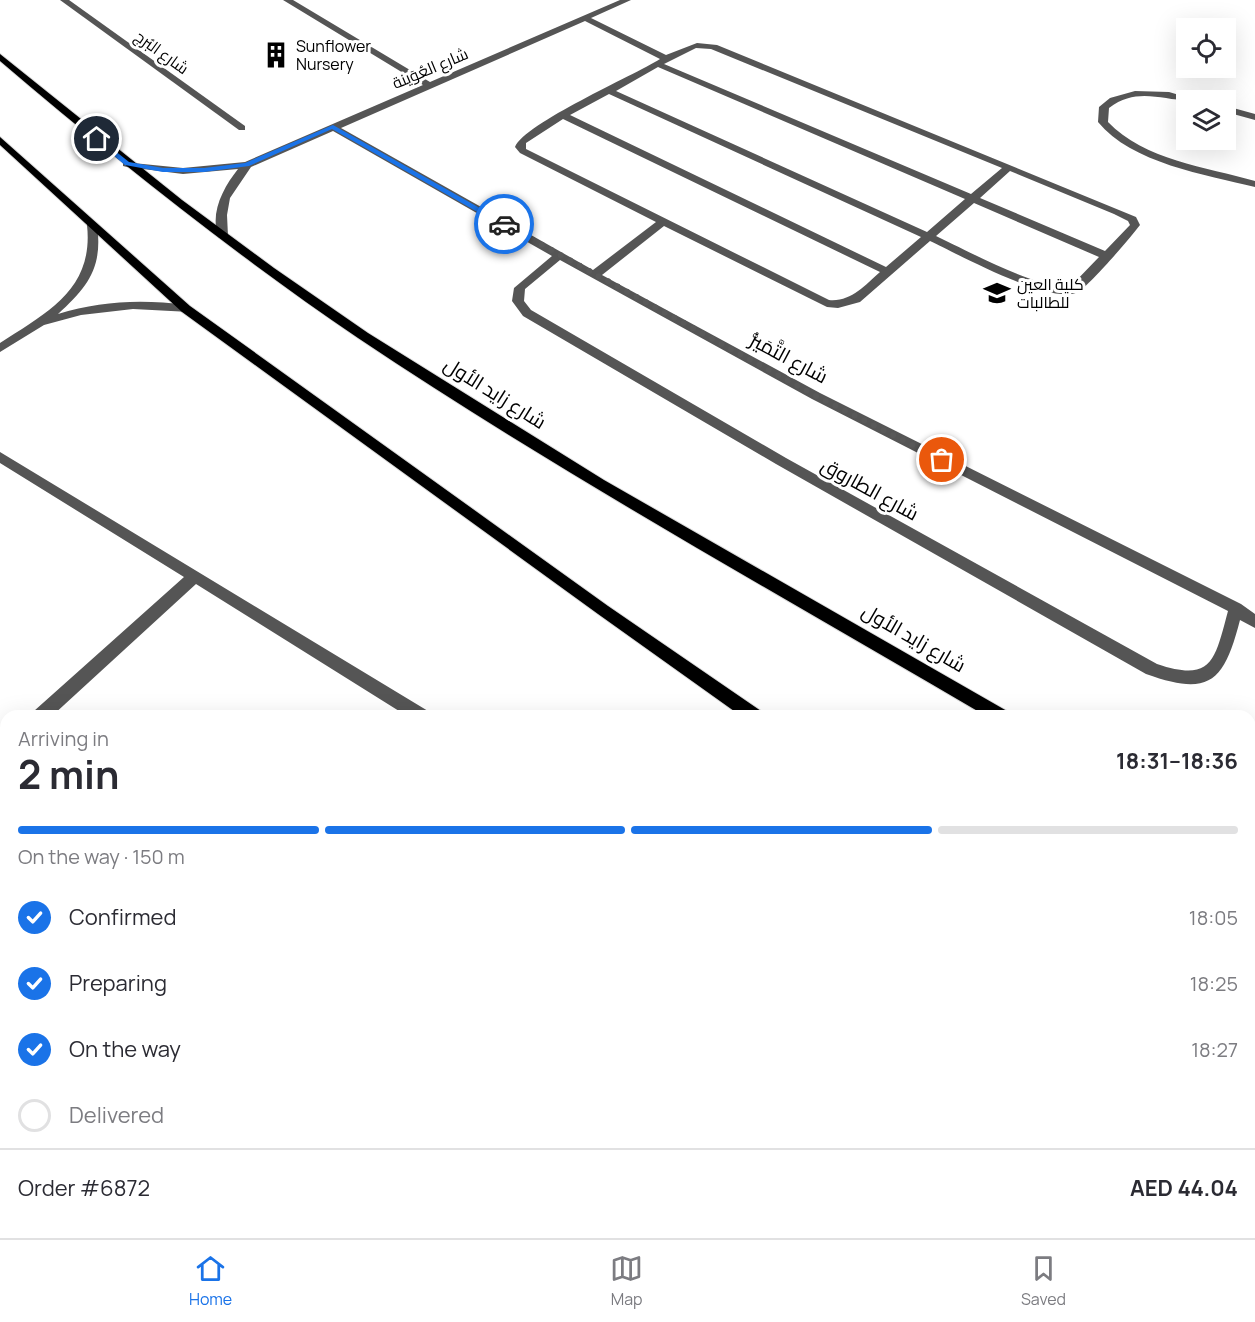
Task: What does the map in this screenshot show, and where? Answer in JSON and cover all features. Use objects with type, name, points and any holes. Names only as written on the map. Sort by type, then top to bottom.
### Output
[{"type":"main road","name":"شارع زايد الأول","points":[[0,57],[127,164],[356,331],[457,396],[728,558],[991,710]]},
{"type":"main road","points":[[0,140],[186,309],[746,710]]},
{"type":"street","name":"شارع البُرج","points":[[64,0],[242,128]]},
{"type":"street","points":[[287,0],[429,85]]},
{"type":"street","name":"شارع العُوَينة","points":[[127,164],[183,171],[247,165],[627,0]]},
{"type":"street","points":[[584,18],[668,59]]},
{"type":"street","points":[[609,91],[929,235],[1052,291],[1075,289],[1135,225],[1132,219],[1008,167],[714,47],[692,46],[658,64],[609,91],[564,116],[522,142],[520,147],[523,151],[827,303],[838,304],[856,299],[886,271],[929,235],[1008,167]]},
{"type":"street","points":[[658,64],[1107,256]]},
{"type":"street","points":[[1176,98],[1147,93],[1120,97],[1104,107],[1103,122],[1117,138],[1143,151],[1255,184]]},
{"type":"street","points":[[1236,112],[1255,117]]},
{"type":"street","points":[[564,116],[886,271]]},
{"type":"street","name":"شارع التَّمَيُّز","points":[[333,127],[559,256],[816,396],[1236,608],[1255,622]]},
{"type":"street","name":"شارع العُوَينة","points":[[223,236],[221,207],[226,192],[247,165]]},
{"type":"street","points":[[594,275],[662,222]]},
{"type":"street","points":[[0,348],[57,310],[88,273],[95,256],[96,239],[92,225]]},
{"type":"street","name":"شارع الطاروق","points":[[559,256],[520,288],[518,301],[527,313],[791,467],[1152,669],[1179,678],[1193,678],[1215,669],[1221,662],[1236,608]]},
{"type":"street","points":[[33,327],[97,308],[149,304],[186,309]]},
{"type":"street","points":[[0,457],[413,710]]},
{"type":"street","points":[[47,710],[195,576]]},
{"type":"street","name":"شارع التَّمَيُّز","points":[[1236,608],[1255,613]]},
{"type":"way so far","points":[[504,224],[816,396],[942,460]]},
{"type":"place","name":"Sunflower Nursery","points":[[276,55]]},
{"type":"place","name":"كلية العين للطالبات","points":[[997,293]]},
{"type":"route","points":[[97,139],[127,164],[163,170],[204,170],[247,165],[333,127],[504,224]]}]
